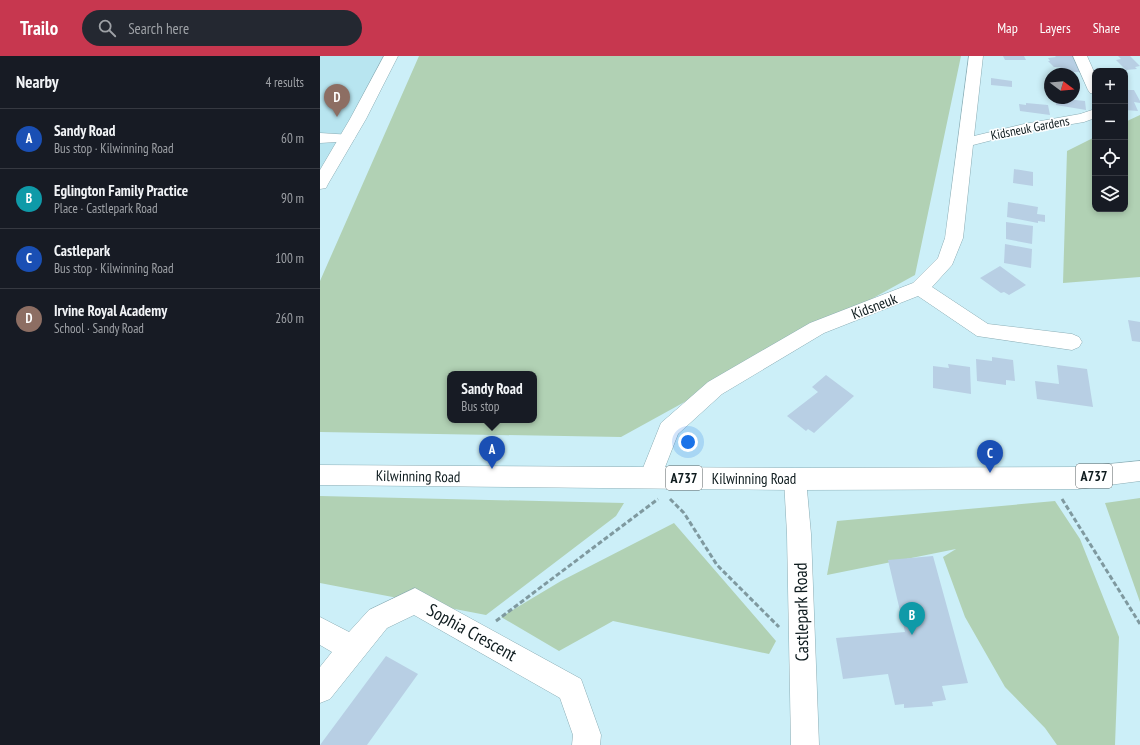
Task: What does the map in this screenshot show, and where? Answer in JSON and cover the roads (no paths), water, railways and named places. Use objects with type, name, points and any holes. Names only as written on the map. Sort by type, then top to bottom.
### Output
[{"type":"main road","points":[[320,184],[324,170],[347,138],[391,56]]},
{"type":"main road","name":"Kilwinning Road","points":[[320,475],[655,488],[795,479],[1078,478],[1140,471]]},
{"type":"street","name":"Kidsneuk","points":[[655,488],[669,429],[714,388],[816,328],[920,288],[946,261],[954,238],[976,56]]},
{"type":"street","points":[[1080,56],[1092,83]]},
{"type":"street","name":"Kidsneuk Gardens","points":[[966,142],[1024,128],[1084,118],[1092,114]]},
{"type":"street","points":[[320,138],[347,138]]},
{"type":"street","points":[[920,288],[984,331],[1072,342]]},
{"type":"street","name":"Castlepark Road","points":[[795,479],[799,534],[804,745]]},
{"type":"street","name":"Sophia Crescent","points":[[320,689],[378,619],[415,601],[478,635],[571,689],[587,735],[586,745]]},
{"type":"street","points":[[320,630],[352,649]]},
{"type":"place","name":"Irvine Royal Academy","points":[[337,117]]},
{"type":"place","name":"Sandy Road","points":[[492,469]]},
{"type":"place","name":"Castlepark","points":[[990,473]]},
{"type":"place","name":"Eglington Family Practice","points":[[912,635]]}]
